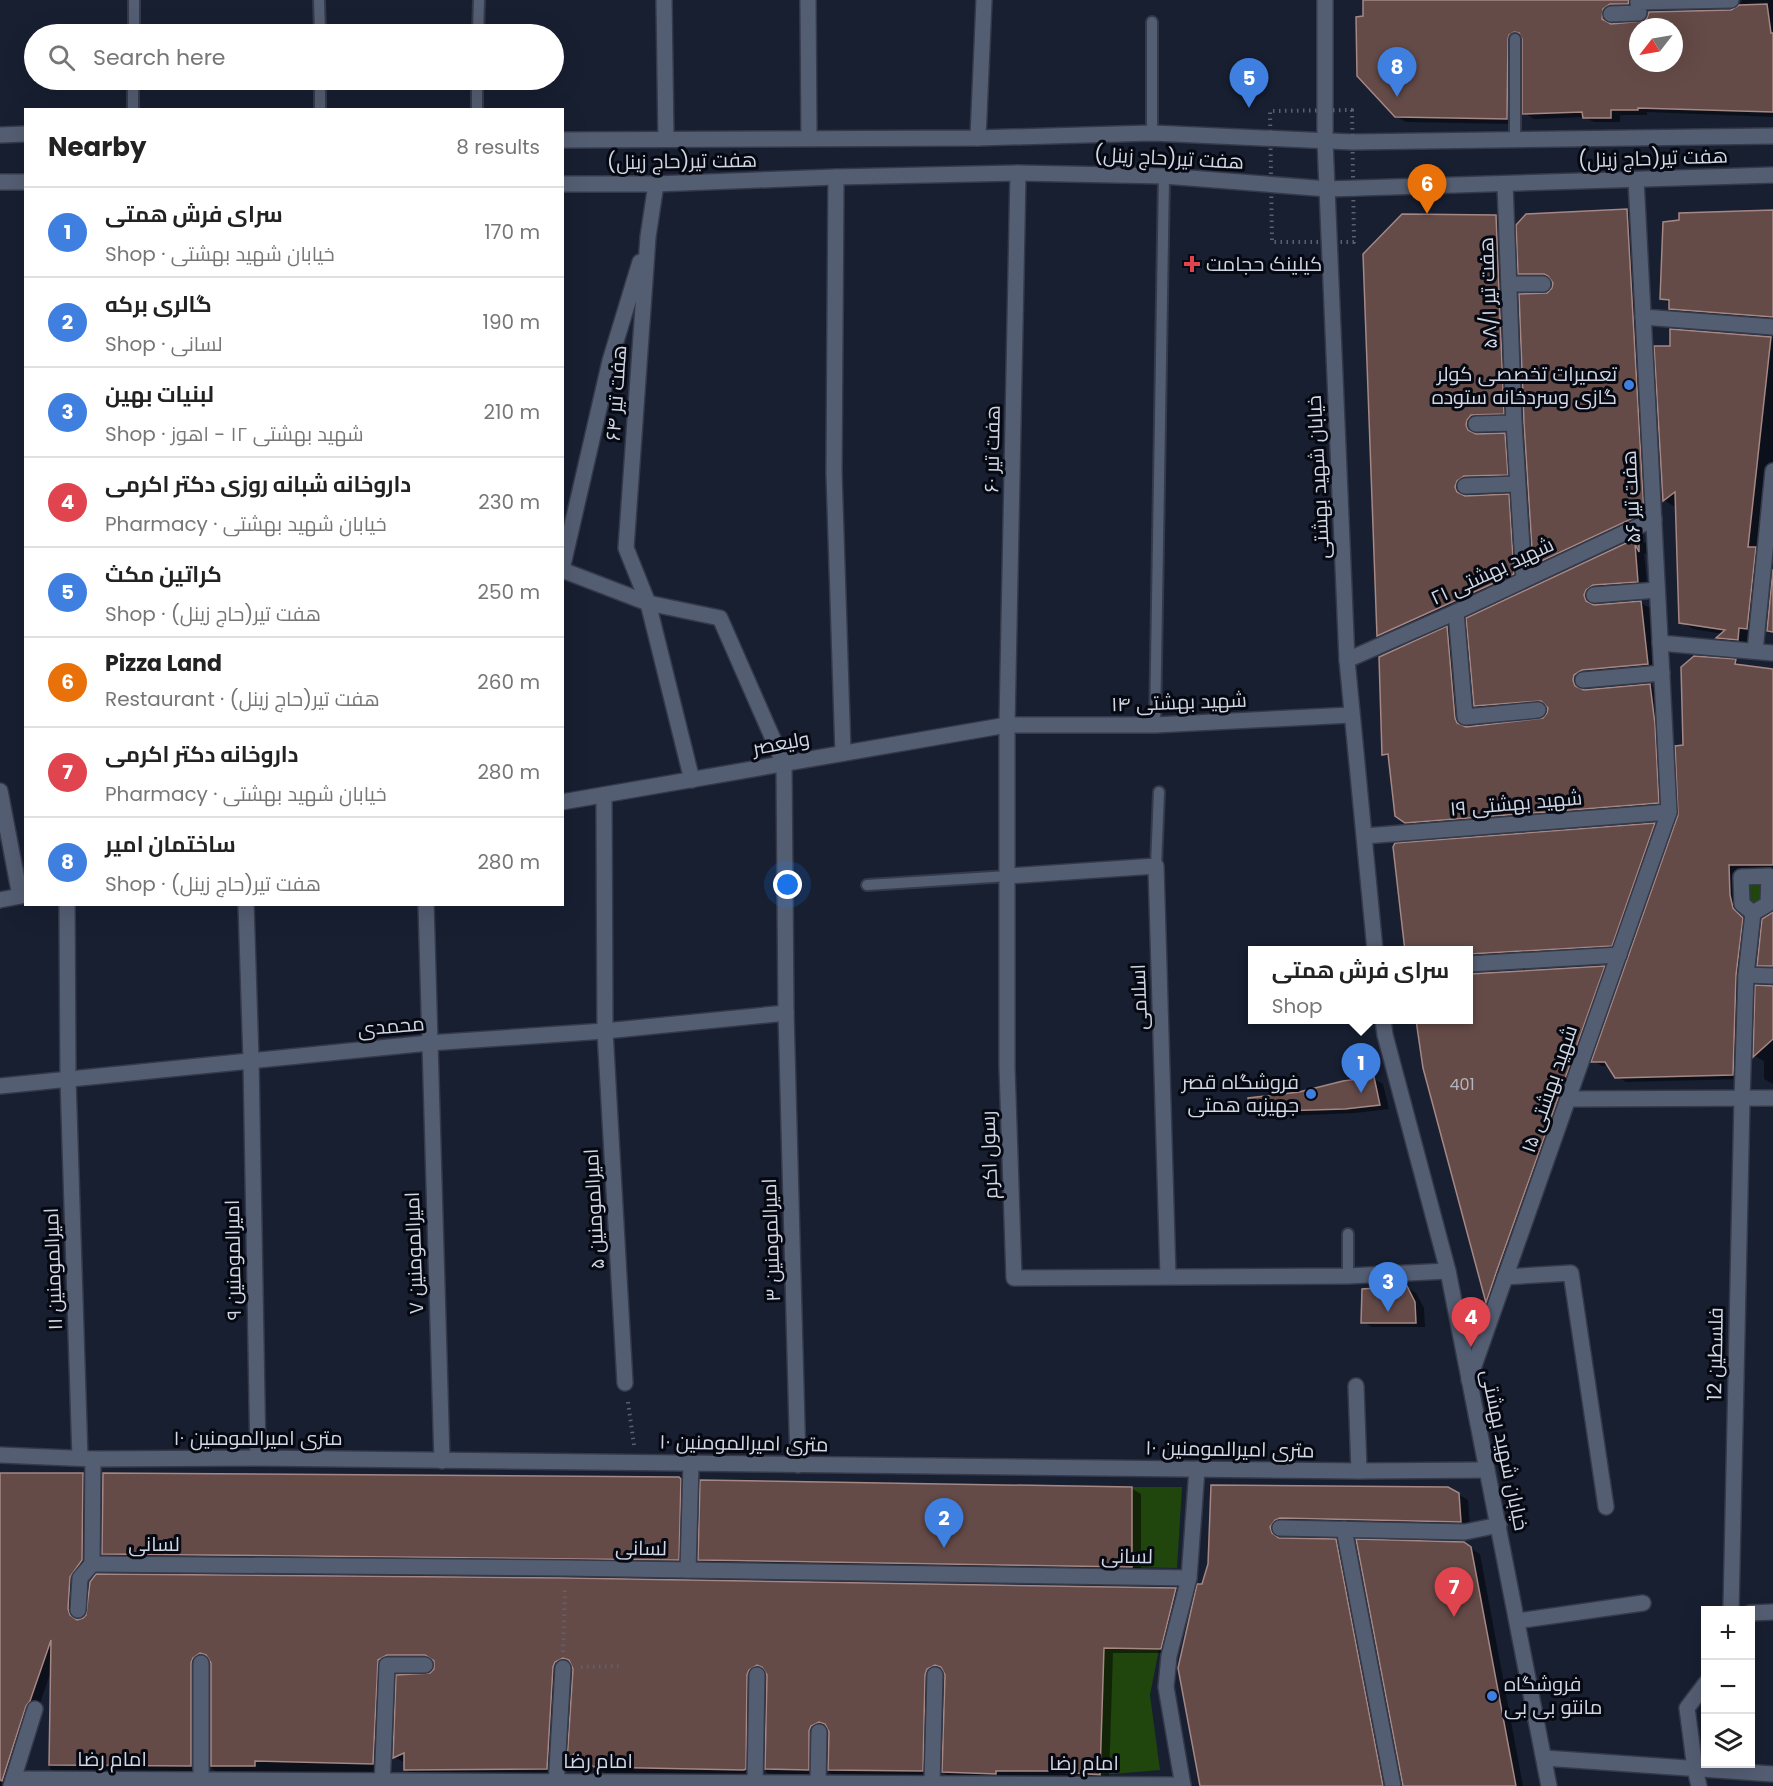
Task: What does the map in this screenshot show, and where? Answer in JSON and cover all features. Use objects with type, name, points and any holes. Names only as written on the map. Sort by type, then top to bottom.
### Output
[{"type":"street","points":[[664,0],[666,139]]},
{"type":"street","points":[[808,0],[809,138]]},
{"type":"street","points":[[978,138],[984,0]]},
{"type":"street","name":"خیابان شهید بهشتی","points":[[1324,0],[1325,141],[1347,660],[1375,946]]},
{"type":"street","points":[[1611,14],[1639,12],[1638,2],[1731,0]]},
{"type":"street","name":"هفت تیر(حاج زینل)","points":[[564,140],[978,138],[1152,133],[1325,141],[1773,136]]},
{"type":"street","points":[[0,135],[24,134]]},
{"type":"street","name":"هفت تیر(حاج زینل)","points":[[564,184],[656,184],[1018,173],[1164,176],[1328,189],[1773,175]]},
{"type":"street","name":"هفت تیر ۶۰","points":[[1008,876],[1007,725],[1018,173]]},
{"type":"street","points":[[836,177],[834,473],[843,753]]},
{"type":"street","name":"هفت تیر ۵۶","points":[[1636,180],[1669,812]]},
{"type":"street","points":[[0,182],[24,182]]},
{"type":"street","name":"هفت تیر ۶۴","points":[[656,184],[648,237],[626,548],[648,603],[692,780]]},
{"type":"street","name":"هفت تیر ۵۸/۱","points":[[1505,184],[1514,423],[1524,579]]},
{"type":"street","points":[[564,560],[610,361],[648,237]]},
{"type":"street","points":[[1509,284],[1543,284]]},
{"type":"street","points":[[1643,317],[1773,327]]},
{"type":"street","points":[[1476,424],[1514,423]]},
{"type":"street","points":[[1755,651],[1773,471]]},
{"type":"street","points":[[1464,486],[1517,484]]},
{"type":"street","name":"شهید بهشتی ۲۱","points":[[1347,660],[1456,612],[1654,519]]},
{"type":"street","points":[[564,570],[648,603],[720,618],[784,764]]},
{"type":"street","points":[[1594,595],[1657,590]]},
{"type":"street","points":[[1456,612],[1465,717],[1538,710]]},
{"type":"street","points":[[1660,643],[1773,653]]},
{"type":"street","points":[[1583,680],[1662,672]]},
{"type":"street","name":"شهید بهشتی ۱۴","points":[[1007,725],[1155,725],[1351,715]]},
{"type":"street","name":"ولیعصر","points":[[564,802],[1007,725]]},
{"type":"street","name":"امیرالمومنین ۳","points":[[784,764],[786,1013],[798,1465]]},
{"type":"street","points":[[0,791],[23,896],[0,900]]},
{"type":"street","name":"امیرالمومنین ۵","points":[[604,795],[605,1031],[625,1383]]},
{"type":"street","name":"شهید بهشتی ۱۹","points":[[1365,836],[1669,812]]},
{"type":"street","name":"شهید بهشتی ۱۵","points":[[1469,1380],[1669,812]]},
{"type":"street","points":[[1008,876],[1156,866]]},
{"type":"street","name":"اسلامی","points":[[1156,866],[1168,1276]]},
{"type":"street","name":"رسول اکرم","points":[[1008,876],[1007,1067],[1014,1278],[1168,1276]]},
{"type":"street","name":"امیرالمومنین ۱۱","points":[[67,906],[68,1079],[92,1564]]},
{"type":"street","name":"امیرالمومنین ۹","points":[[246,906],[258,1458]]},
{"type":"street","name":"امیرالمومنین ۷","points":[[426,906],[442,1461]]},
{"type":"street","name":"فلسطین 12","points":[[1731,1606],[1742,1099],[1746,975],[1753,913]]},
{"type":"street","points":[[1473,964],[1619,955]]},
{"type":"street","points":[[1746,975],[1773,976]]},
{"type":"street","name":"محمدی","points":[[0,1086],[429,1043],[605,1031],[786,1013]]},
{"type":"street","name":"خیابان شهید بهشتی","points":[[1384,1024],[1448,1271],[1549,1786]]},
{"type":"street","points":[[1568,1099],[1773,1098]]},
{"type":"street","points":[[1168,1276],[1347,1276],[1448,1271]]},
{"type":"street","points":[[1505,1277],[1571,1273],[1606,1507]]},
{"type":"street","points":[[1356,1386],[1359,1471]]},
{"type":"street","name":"۱۰ متری امیرالمومنین","points":[[0,1455],[86,1458],[1359,1471],[1487,1470]]},
{"type":"street","points":[[688,1570],[691,1464]]},
{"type":"street","points":[[1183,1785],[1166,1687],[1169,1656],[1189,1578],[1197,1469]]},
{"type":"street","points":[[1280,1527],[1465,1532],[1499,1525]]},
{"type":"street","points":[[1344,1529],[1393,1786]]},
{"type":"street","points":[[78,1610],[80,1578],[92,1564]]},
{"type":"street","name":"لسانی","points":[[92,1564],[565,1568],[1189,1578]]},
{"type":"street","points":[[1517,1621],[1642,1603]]},
{"type":"street","points":[[1755,1613],[1773,1612]]},
{"type":"street","points":[[201,1663],[202,1783]]},
{"type":"street","points":[[383,1783],[387,1665],[425,1665]]},
{"type":"street","points":[[557,1784],[563,1668]]},
{"type":"street","points":[[745,1784],[757,1675]]},
{"type":"street","points":[[933,1784],[935,1675]]},
{"type":"street","points":[[1699,1786],[1687,1708],[1701,1690]]},
{"type":"street","points":[[12,1783],[35,1709]]},
{"type":"street","points":[[818,1783],[819,1732]]},
{"type":"street","points":[[1544,1758],[1773,1774]]},
{"type":"street","name":"امام رضا","points":[[12,1783],[1183,1785]]},
{"type":"lane","points":[[134,0],[134,24]]},
{"type":"lane","points":[[319,0],[320,24]]},
{"type":"lane","points":[[478,24],[479,0]]},
{"type":"lane","points":[[1152,22],[1152,133]]},
{"type":"lane","points":[[1515,39],[1515,140]]},
{"type":"lane","points":[[133,108],[134,90]]},
{"type":"lane","points":[[320,90],[320,108]]},
{"type":"lane","points":[[477,90],[477,108]]},
{"type":"lane","points":[[1155,725],[1164,176]]},
{"type":"lane","points":[[1156,866],[1159,792]]},
{"type":"lane","points":[[867,885],[1008,876]]},
{"type":"lane","points":[[1347,1276],[1348,1233]]},
{"type":"path","points":[[625,1383],[637,1463]]},
{"type":"path","points":[[565,1568],[563,1668],[623,1666]]},
{"type":"green space","points":[[1752,882],[1761,883],[1763,886],[1762,902],[1750,905],[1748,885]]},
{"type":"green space","points":[[1132,1487],[1182,1487],[1177,1568],[1132,1567]]},
{"type":"green space","points":[[1104,1648],[1159,1649],[1150,1695],[1160,1770],[1100,1775]]},
{"type":"building","points":[[1363,0],[1629,0],[1628,4],[1610,4],[1603,9],[1602,19],[1611,24],[1629,22],[1629,72],[1683,72],[1683,18],[1647,18],[1649,12],[1731,10],[1739,5],[1767,4],[1771,33],[1773,33],[1773,112],[1638,108],[1638,110],[1611,110],[1611,118],[1583,118],[1582,112],[1522,114],[1522,39],[1519,33],[1514,32],[1509,35],[1508,39],[1507,119],[1395,117],[1357,76],[1356,17],[1363,16]]},
{"type":"building","points":[[1627,209],[1644,513],[1533,565],[1519,294],[1547,293],[1553,283],[1544,274],[1518,274],[1516,225],[1526,214]]},
{"type":"building","points":[[1773,210],[1773,317],[1669,309],[1669,300],[1660,299],[1663,222],[1679,220],[1679,213]]},
{"type":"building","points":[[1402,214],[1496,215],[1504,414],[1471,415],[1466,425],[1468,430],[1476,434],[1505,433],[1508,475],[1464,476],[1457,481],[1455,487],[1457,492],[1465,496],[1509,494],[1514,574],[1377,636],[1363,254]]},
{"type":"building","points":[[1670,329],[1771,337],[1748,547],[1756,547],[1747,629],[1739,628],[1738,640],[1716,638],[1725,630],[1679,623],[1675,492],[1663,501],[1654,346],[1670,346]]},
{"type":"building","points":[[1639,537],[1639,552],[1635,544],[1638,582],[1593,585],[1586,590],[1584,595],[1586,601],[1594,605],[1641,601],[1648,664],[1582,670],[1574,675],[1573,680],[1575,686],[1584,690],[1650,684],[1655,724],[1659,803],[1405,823],[1395,816],[1388,754],[1382,755],[1379,657],[1447,626],[1457,723],[1466,727],[1543,718],[1548,708],[1541,701],[1474,706],[1466,618]]},
{"type":"building","points":[[1773,569],[1773,632],[1767,631]]},
{"type":"building","points":[[1694,656],[1736,659],[1735,664],[1773,669],[1773,865],[1729,865],[1733,908],[1743,918],[1736,975],[1733,1075],[1615,1078],[1605,1062],[1591,1062],[1678,815],[1675,746],[1683,745],[1681,667]]},
{"type":"building","points":[[1655,823],[1612,946],[1473,954],[1473,946],[1404,946],[1393,847],[1395,843]]},
{"type":"building","points":[[1773,912],[1773,966],[1757,966],[1762,919]]},
{"type":"building","points":[[1605,966],[1486,1303],[1423,1068],[1417,1024],[1473,1024],[1473,974]]},
{"type":"building","points":[[1755,985],[1773,986],[1773,1039],[1753,1057]]},
{"type":"building","name":"فروشگاه قصر جهیزیه همتی","points":[[1374,1077],[1380,1105],[1345,1109],[1249,1112],[1248,1098],[1299,1092],[1343,1081]]},
{"type":"building","points":[[1407,1286],[1415,1302],[1416,1323],[1361,1323],[1362,1289]]},
{"type":"building","points":[[0,1473],[83,1473],[82,1560],[70,1577],[68,1609],[70,1615],[77,1620],[86,1615],[90,1582],[96,1574],[565,1578],[1176,1588],[1161,1649],[1104,1648],[1100,1775],[1049,1771],[996,1771],[996,1774],[942,1772],[945,1675],[941,1667],[935,1665],[927,1669],[925,1675],[923,1771],[828,1770],[829,1732],[825,1724],[819,1722],[811,1726],[809,1731],[809,1770],[765,1769],[767,1675],[762,1667],[757,1665],[749,1670],[747,1675],[746,1769],[594,1767],[576,1752],[567,1761],[573,1669],[569,1660],[563,1658],[555,1662],[553,1667],[547,1769],[404,1770],[404,1753],[393,1758],[396,1675],[430,1673],[434,1669],[434,1661],[425,1655],[387,1655],[378,1660],[373,1764],[255,1761],[255,1766],[211,1766],[211,1663],[206,1655],[200,1653],[193,1658],[191,1663],[191,1766],[49,1765],[51,1640],[30,1701],[26,1706],[2,1781],[0,1780]]},
{"type":"building","points":[[103,1473],[679,1477],[681,1479],[679,1560],[102,1554]]},
{"type":"building","points":[[700,1480],[1132,1487],[1132,1567],[698,1560]]},
{"type":"building","points":[[1211,1485],[1448,1487],[1459,1493],[1461,1522],[1280,1518],[1275,1520],[1270,1527],[1272,1533],[1279,1538],[1336,1539],[1383,1786],[1200,1786],[1178,1668],[1197,1584],[1202,1584],[1208,1564]]},
{"type":"building","points":[[1356,1539],[1464,1542],[1471,1547],[1516,1786],[1403,1786]]},
{"type":"place","name":"ساختمان امیر","points":[[1397,97]]},
{"type":"place","name":"کراتین مکث","points":[[1249,108]]},
{"type":"place","name":"Pizza Land","points":[[1427,214]]},
{"type":"place","name":"کیلینک حجامت","points":[[1192,264]]},
{"type":"place","name":"تعمیرات تخصصی کولر گازی وسردخانه ستوده","points":[[1629,385]]},
{"type":"place","name":"سرای فرش همتی","points":[[1361,1093]]},
{"type":"place","name":"فروشگاه قصر جهیزیه همتی","points":[[1311,1094]]},
{"type":"place","name":"لبنیات بهین","points":[[1388,1312]]},
{"type":"place","name":"داروخانه شبانه روزی دکتر اکرمی","points":[[1471,1347]]},
{"type":"place","name":"گالری برکه","points":[[944,1548]]},
{"type":"place","name":"داروخانه دکتر اکرمی","points":[[1454,1617]]},
{"type":"place","name":"فروشگاه مانتو بی بی","points":[[1492,1696]]}]
